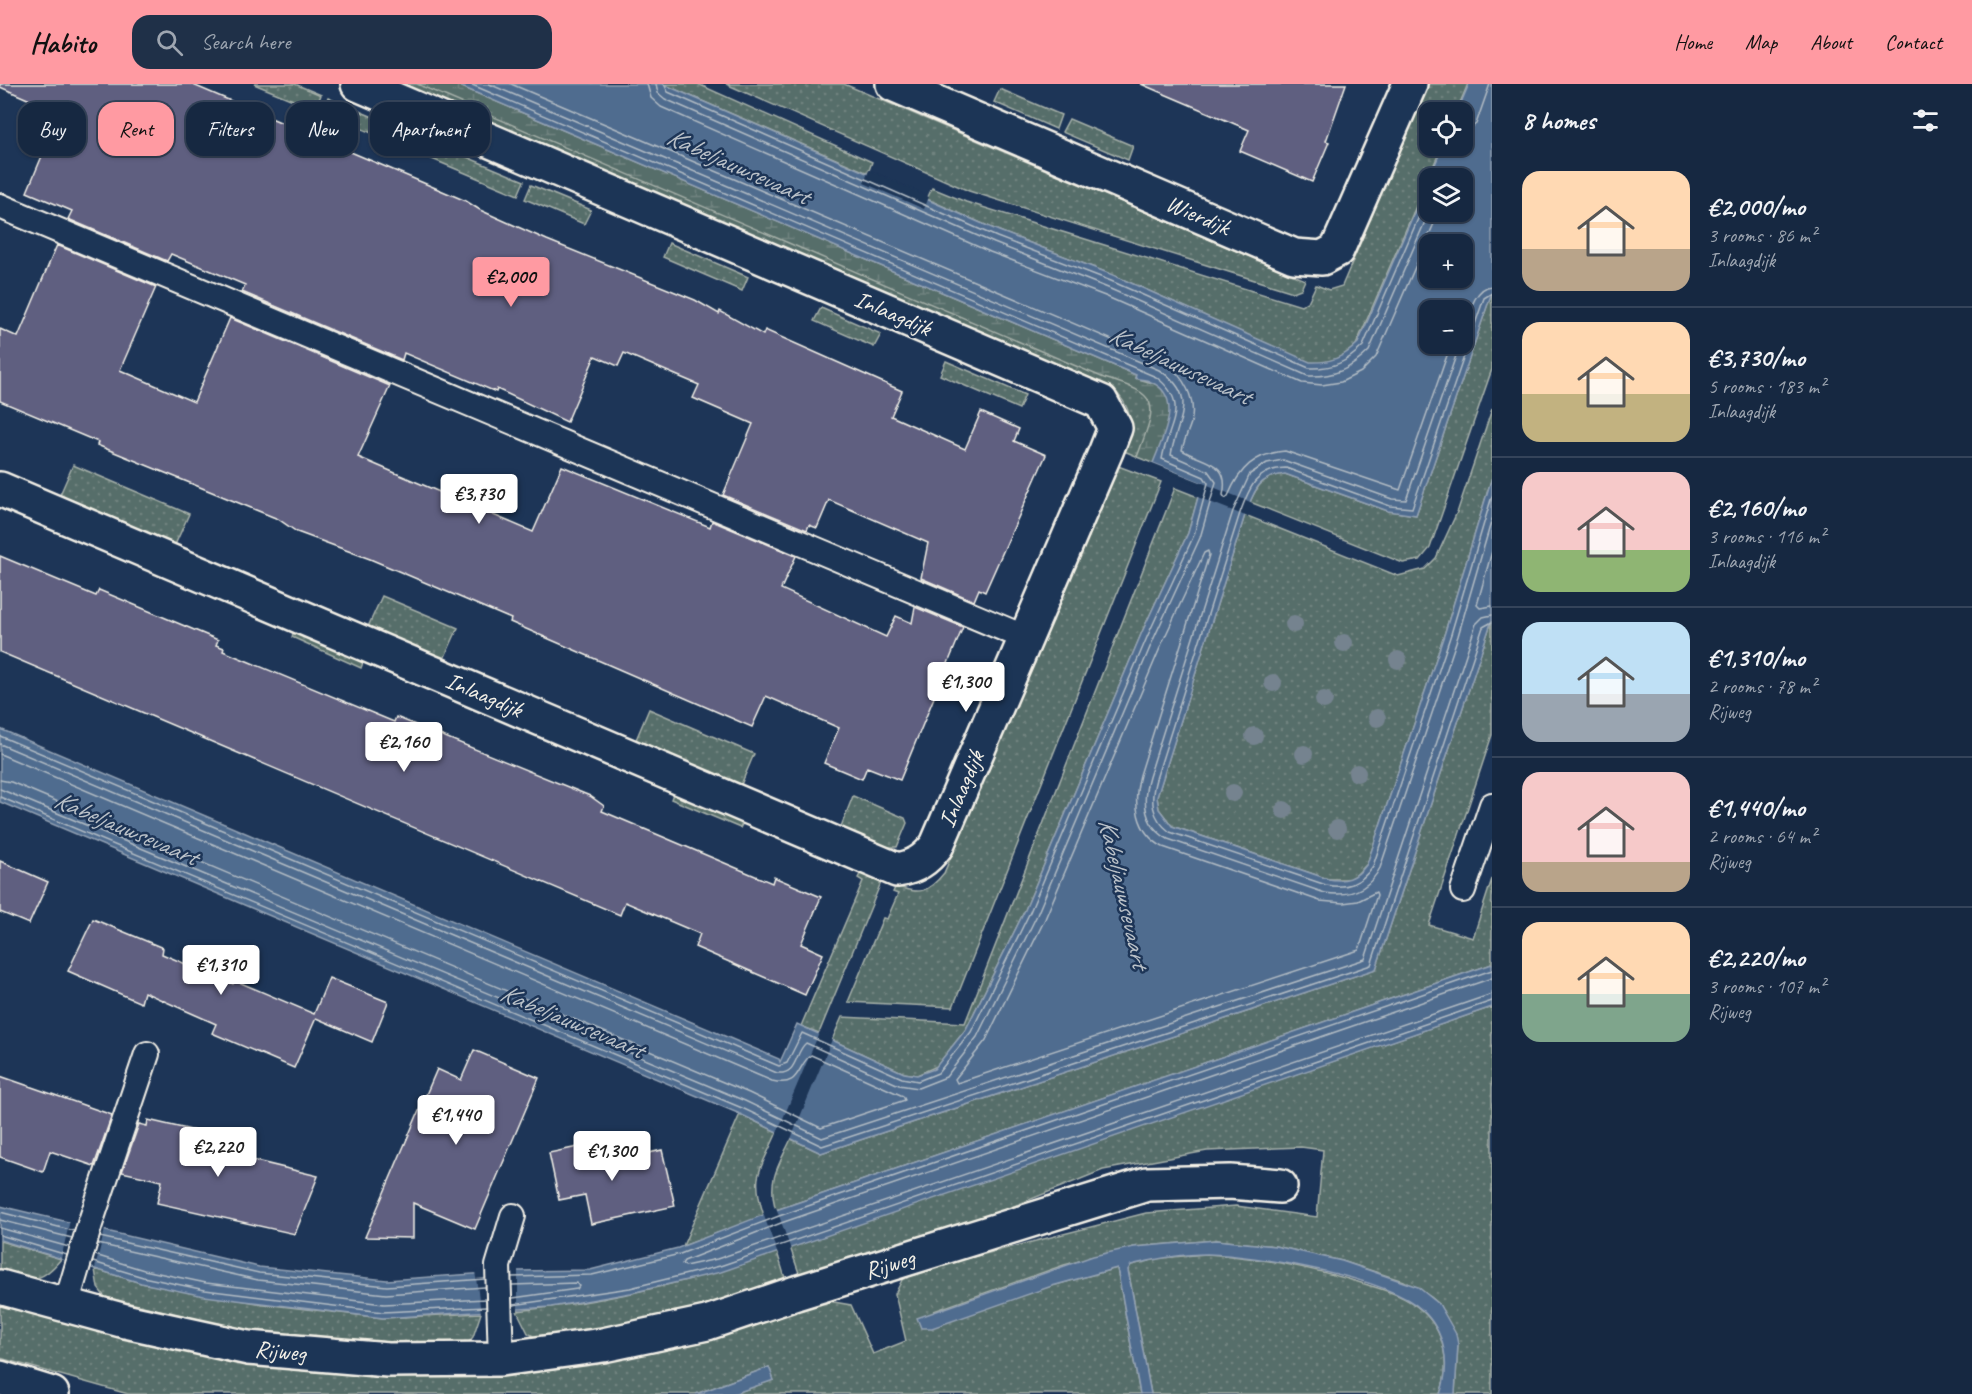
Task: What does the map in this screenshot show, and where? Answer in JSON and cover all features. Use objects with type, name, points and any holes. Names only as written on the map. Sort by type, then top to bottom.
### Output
[{"type":"street","name":"Inlaagdijk","points":[[0,489],[897,870],[910,868],[927,858],[937,845],[1114,428],[1101,402],[358,84]]},
{"type":"street","name":"Wierdijk","points":[[893,84],[1294,256],[1322,258],[1337,250],[1410,84]]},
{"type":"street","name":"Rijweg","points":[[0,1287],[125,1321],[248,1348],[388,1360],[501,1359],[603,1345],[707,1323],[1147,1184],[1230,1182],[1280,1186]]},
{"type":"street","points":[[0,1378],[52,1394]]},
{"type":"lane","points":[[0,206],[1026,638]]},
{"type":"lane","points":[[1463,891],[1492,805]]},
{"type":"lane","points":[[66,1305],[90,1224],[147,1054]]},
{"type":"lane","points":[[501,1359],[498,1266],[513,1216]]},
{"type":"green space","points":[[254,84],[295,84],[321,95],[318,102],[298,102]]},
{"type":"green space","points":[[399,84],[455,84],[1136,375],[1135,378],[1154,382],[1153,463],[1124,451],[1130,433],[1130,416],[1123,401],[1111,387],[490,123],[490,102],[441,102]]},
{"type":"green space","points":[[417,84],[455,84],[1136,375],[1135,378],[1187,393],[1203,483],[1137,457],[1151,414],[1150,404],[1146,397],[1137,390],[1104,378],[490,115],[490,102],[459,102]]},
{"type":"green space","points":[[663,84],[698,84],[872,162],[868,173]]},
{"type":"green space","points":[[726,84],[844,84],[1305,280],[1301,289],[1293,292],[969,191]]},
{"type":"green space","points":[[1428,84],[1468,84],[1460,102],[1420,102]]},
{"type":"green space","points":[[1000,89],[1061,115],[1056,129],[994,102]]},
{"type":"green space","points":[[1419,105],[1419,156],[1438,156],[1432,168],[1419,168],[1419,199],[1356,345],[1330,361],[1310,363],[1113,275],[999,231],[927,199],[932,188],[966,202],[1301,306],[1308,302],[1316,285],[1329,290],[1342,286]]},
{"type":"green space","points":[[358,111],[370,116],[370,132],[358,127]]},
{"type":"green space","points":[[1069,119],[1133,146],[1128,160],[1062,132]]},
{"type":"green space","points":[[425,156],[464,156],[524,181],[518,195]]},
{"type":"green space","points":[[531,185],[591,210],[584,224],[525,199]]},
{"type":"green space","points":[[669,243],[748,277],[742,291],[663,257]]},
{"type":"green space","points":[[1492,292],[1492,369],[1430,548],[1420,560],[1403,563],[1250,502],[1263,482],[1285,474],[1388,511],[1416,515],[1471,354],[1473,354],[1473,348]]},
{"type":"green space","points":[[821,308],[881,334],[874,347],[814,321]]},
{"type":"green space","points":[[946,361],[1025,395],[1019,409],[940,375]]},
{"type":"green space","points":[[1492,409],[1492,477],[1445,632],[1367,864],[1352,879],[1328,879],[1172,826],[1159,809],[1157,797],[1245,515],[1398,576],[1425,569],[1436,558],[1458,510]]},
{"type":"green space","points":[[73,465],[189,514],[174,547],[59,497]]},
{"type":"green space","points":[[1118,466],[1161,482],[953,1007],[848,1002],[883,918],[887,919],[898,894],[893,892],[896,886],[911,891],[923,890],[933,885],[944,873]]},
{"type":"green space","points":[[1175,488],[1198,497],[1188,533],[1142,632],[1025,910],[966,1029],[937,1066],[917,1075],[904,1073],[832,1040],[842,1017],[965,1023]]},
{"type":"green space","points":[[382,596],[458,628],[443,661],[367,629]]},
{"type":"green space","points":[[1492,620],[1492,735],[1429,925],[1473,938],[1492,879],[1492,964],[776,1210],[773,1182],[791,1139],[821,1153],[1376,969]]},
{"type":"green space","points":[[294,630],[364,660],[361,668],[292,637]]},
{"type":"green space","points":[[649,709],[754,754],[740,787],[635,742]]},
{"type":"green space","points":[[674,791],[744,821],[740,828],[671,799]]},
{"type":"green space","points":[[853,796],[905,818],[907,823],[897,847],[881,847],[840,829]]},
{"type":"green space","points":[[862,871],[882,880],[819,1033],[801,1026],[863,881],[858,878]]},
{"type":"green space","points":[[1492,1007],[1492,1394],[1455,1394],[1458,1344],[1439,1304],[1403,1281],[1342,1261],[1275,1246],[1216,1240],[1134,1247],[1064,1265],[934,1311],[1052,1286],[1117,1268],[1140,1394],[733,1394],[773,1380],[769,1367],[696,1394],[128,1394],[0,1358],[0,1300],[181,1347],[672,1347],[828,1301],[851,1305],[873,1354],[906,1341],[895,1294],[903,1278],[961,1260],[1146,1213],[1236,1206],[1317,1217],[1323,1150],[1301,1147],[1207,1151],[1103,1170],[952,1231],[805,1278],[799,1273],[790,1247]]},
{"type":"green space","points":[[740,1114],[777,1132],[759,1172],[758,1190],[764,1216],[683,1246]]},
{"type":"green space","points":[[0,1241],[61,1259],[40,1277],[27,1277],[0,1270]]},
{"type":"green space","points":[[777,1252],[785,1278],[778,1286],[675,1316],[538,1339],[528,1333],[517,1311],[583,1302],[648,1289],[713,1273]]},
{"type":"green space","points":[[1206,1254],[1268,1261],[1308,1269],[1382,1289],[1409,1301],[1429,1318],[1436,1328],[1444,1349],[1445,1372],[1440,1394],[1151,1394],[1128,1269],[1131,1265],[1161,1258]]},
{"type":"green space","points":[[95,1269],[141,1283],[263,1304],[383,1318],[481,1313],[473,1337],[468,1343],[403,1345],[247,1331],[105,1297],[98,1288]]},
{"type":"water","name":"Kabeljauwsevaart","points":[[455,84],[663,84],[999,231],[1113,275],[1310,362],[1318,362],[1337,358],[1358,343],[1419,202],[1419,222],[1473,222],[1473,168],[1434,168],[1439,156],[1473,156],[1473,102],[1461,102],[1469,84],[1492,84],[1492,292],[1473,348],[1473,300],[1419,300],[1419,354],[1471,354],[1416,515],[1388,511],[1285,474],[1262,482],[1251,499],[1245,515],[1157,797],[1159,809],[1172,826],[1328,879],[1345,880],[1359,873],[1367,864],[1445,632],[1492,477],[1492,620],[1376,969],[821,1153],[740,1114],[0,802],[0,729],[779,1059],[780,1062],[797,1024],[904,1073],[917,1075],[934,1069],[966,1029],[1025,910],[1142,632],[1188,533],[1202,483],[1153,463],[1168,419],[1167,398],[1161,389],[1149,381],[1135,378],[1136,375]]},
{"type":"water","points":[[1492,964],[1492,1007],[721,1272],[631,1293],[551,1307],[383,1318],[204,1296],[141,1283],[0,1240],[0,1206],[259,1267],[387,1280],[517,1271],[590,1270],[678,1248],[776,1210]]},
{"type":"water","points":[[1216,1240],[1275,1246],[1342,1261],[1418,1287],[1439,1304],[1456,1334],[1458,1344],[1455,1394],[1440,1394],[1445,1372],[1444,1349],[1436,1328],[1422,1310],[1405,1298],[1381,1287],[1287,1263],[1229,1255],[1198,1254],[1131,1265],[1128,1270],[1151,1394],[1140,1394],[1117,1268],[1052,1286],[932,1328],[921,1328],[917,1318],[1093,1256],[1134,1247]]},
{"type":"water","points":[[769,1367],[774,1380],[733,1394],[696,1394]]},
{"type":"pier","points":[[869,170],[929,197],[924,209],[864,183]]},
{"type":"pier","points":[[1150,462],[1253,503],[1248,517],[1195,496],[1199,485],[1152,466]]},
{"type":"pier","points":[[820,1031],[833,1037],[790,1141],[776,1135]]},
{"type":"pier","points":[[776,1207],[791,1250],[778,1255],[763,1213]]},
{"type":"pier","points":[[70,1220],[105,1229],[95,1268],[61,1259]]},
{"type":"pier","points":[[518,1268],[518,1311],[481,1313],[475,1271]]},
{"type":"building","points":[[0,84],[191,84],[233,102],[186,102],[186,156],[274,156],[274,119],[286,124],[286,156],[358,155],[466,201],[480,210],[547,240],[695,300],[719,314],[720,311],[763,335],[765,330],[902,391],[891,416],[965,449],[981,412],[1019,429],[1014,441],[1046,455],[985,592],[979,589],[974,601],[921,578],[928,543],[829,500],[817,528],[809,525],[807,530],[723,495],[753,424],[693,398],[699,385],[624,353],[618,366],[595,356],[567,422],[497,389],[496,392],[404,353],[402,360],[242,292],[245,285],[171,254],[167,261],[68,219],[72,211],[27,192],[42,156],[86,156],[86,102],[35,102],[0,87]]},
{"type":"building","points":[[1141,84],[1346,84],[1326,141],[1329,142],[1312,182],[1240,151],[1249,130]]},
{"type":"building","points":[[57,245],[156,287],[120,370],[194,402],[230,318],[390,386],[358,457],[533,532],[562,466],[710,527],[712,521],[796,556],[781,589],[886,637],[896,616],[912,623],[915,607],[963,627],[900,780],[867,767],[862,779],[824,763],[839,728],[766,696],[752,727],[510,622],[511,619],[370,559],[297,532],[278,519],[97,445],[98,442],[0,401],[0,329],[18,337]]},
{"type":"building","points":[[0,556],[96,596],[99,590],[218,640],[216,645],[224,648],[223,651],[394,722],[396,717],[590,796],[604,806],[602,811],[772,883],[774,877],[821,897],[801,944],[823,954],[805,995],[695,947],[700,934],[625,902],[620,915],[0,652]]},
{"type":"building","points":[[0,861],[48,882],[29,924],[0,912]]},
{"type":"building","points":[[93,919],[163,948],[162,954],[233,984],[234,980],[314,1014],[329,978],[388,1002],[372,1042],[316,1018],[294,1068],[212,1033],[216,1024],[144,992],[141,1003],[68,971]]},
{"type":"building","points":[[474,1050],[539,1078],[475,1229],[413,1203],[413,1238],[365,1237],[437,1069],[461,1080]]},
{"type":"building","points":[[0,1076],[112,1115],[94,1166],[50,1151],[43,1172],[0,1157]]},
{"type":"building","points":[[148,1120],[239,1141],[235,1156],[318,1176],[295,1234],[157,1203],[162,1181],[122,1172],[139,1124],[147,1126]]},
{"type":"building","points":[[602,1142],[606,1163],[662,1150],[675,1206],[591,1224],[585,1195],[559,1200],[549,1153]]}]
